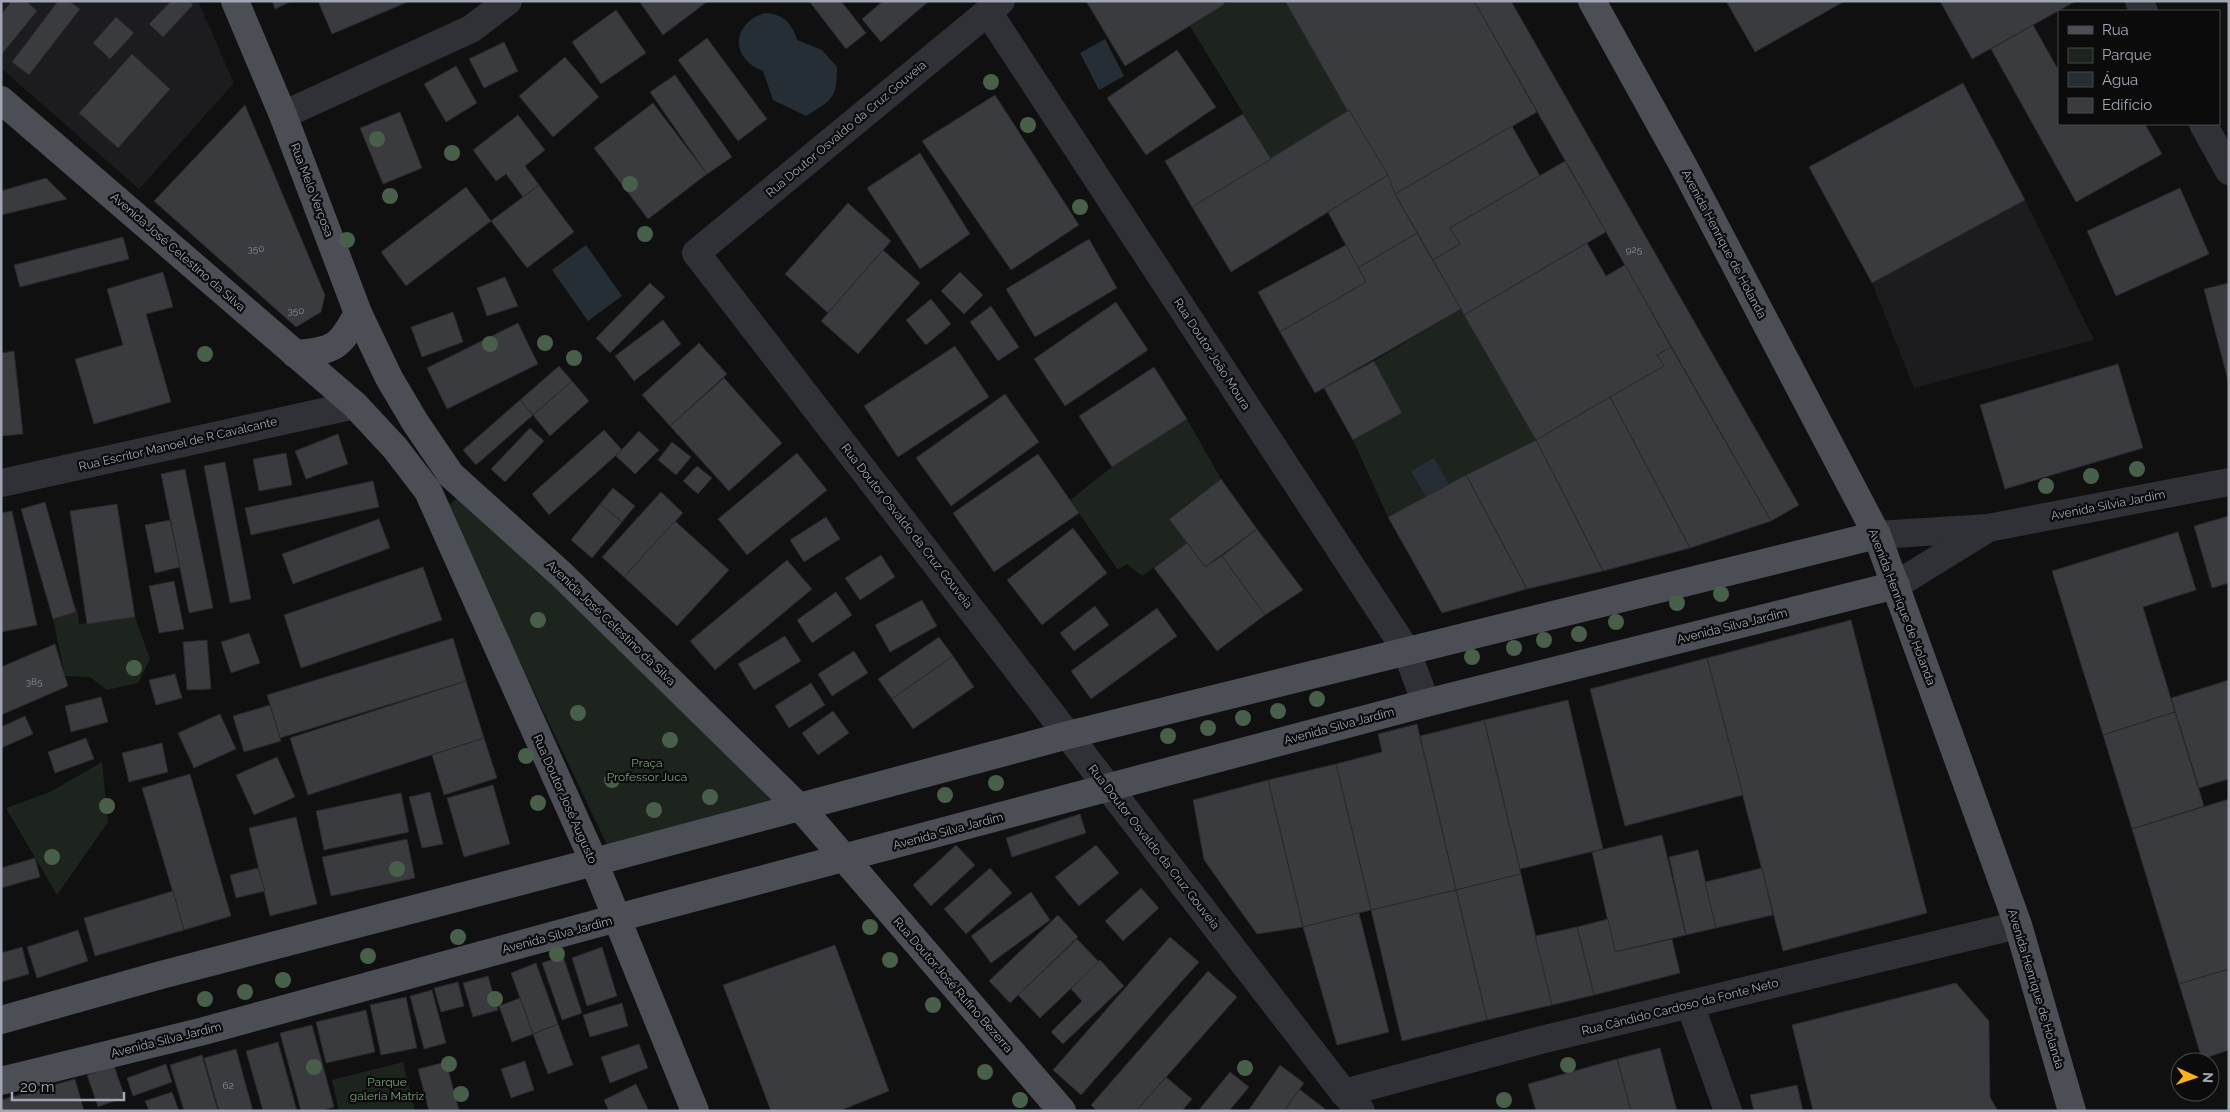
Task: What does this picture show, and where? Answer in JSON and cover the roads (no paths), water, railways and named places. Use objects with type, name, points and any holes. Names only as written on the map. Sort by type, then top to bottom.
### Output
[{"type":"main road","name":"Rua Melo Verçosa","points":[[235,1],[284,114],[358,312],[389,378]]},
{"type":"main road","name":"Avenida Henrique de Holanda","points":[[1592,1],[1684,167],[1877,535],[2018,925],[2072,1111]]},
{"type":"main road","name":"Avenida José Celestino da Silva","points":[[1,100],[355,405]]},
{"type":"main road","points":[[295,354],[322,352],[339,343],[346,335],[358,312]]},
{"type":"main road","name":"Avenida José Celestino da Silva","points":[[389,378],[414,422],[451,475],[561,574],[800,807],[847,859]]},
{"type":"main road","name":"Rua Doutor José Augusto","points":[[355,405],[395,448],[428,491],[594,862],[695,1111]]},
{"type":"main road","points":[[428,491],[437,477],[451,475]]},
{"type":"main road","points":[[1,1020],[161,975],[594,862],[1068,735],[1877,535]]},
{"type":"main road","name":"Avenida Silva Jardim","points":[[1,1081],[204,1031],[617,918],[847,859],[1426,703],[1896,585]]},
{"type":"main road","name":"Rua Doutor José Rufino Bezerra","points":[[847,859],[877,898],[1062,1111]]},
{"type":"street","points":[[284,114],[471,29],[508,1]]},
{"type":"street","name":"Rua Doutor Osvaldo da Cruz Gouveia","points":[[994,6],[696,254],[1107,788],[1353,1102]]},
{"type":"street","name":"Rua Doutor João Moura","points":[[994,6],[1406,650],[1426,703]]},
{"type":"street","points":[[2204,125],[2229,171]]},
{"type":"street","name":"Rua Escritor Manoel de R Cavalcante","points":[[1,483],[355,405]]},
{"type":"street","name":"Avenida Silvia Jardim","points":[[1877,535],[1988,528],[2229,482]]},
{"type":"street","name":"Avenida Silvia Jardim","points":[[1896,585],[1988,528]]},
{"type":"street","name":"Rua Cândido Cardoso da Fonte Neto","points":[[1353,1102],[1541,1040],[2018,925]]},
{"type":"street","points":[[1690,1004],[1728,1111]]},
{"type":"water","points":[[765,13],[777,15],[786,20],[797,40],[822,50],[837,67],[836,86],[831,98],[806,116],[773,100],[763,71],[752,65],[740,50],[739,41],[746,25],[754,18]]},
{"type":"water","points":[[1105,39],[1124,76],[1099,90],[1080,53]]},
{"type":"water","points":[[586,245],[622,296],[588,321],[552,270]]},
{"type":"water","points":[[1434,458],[1457,500],[1435,513],[1411,471]]},
{"type":"park label","name":"Praça Professor Juca","points":[[647,770]]},
{"type":"park label","name":"Parque galeria Matriz","points":[[387,1089]]}]
